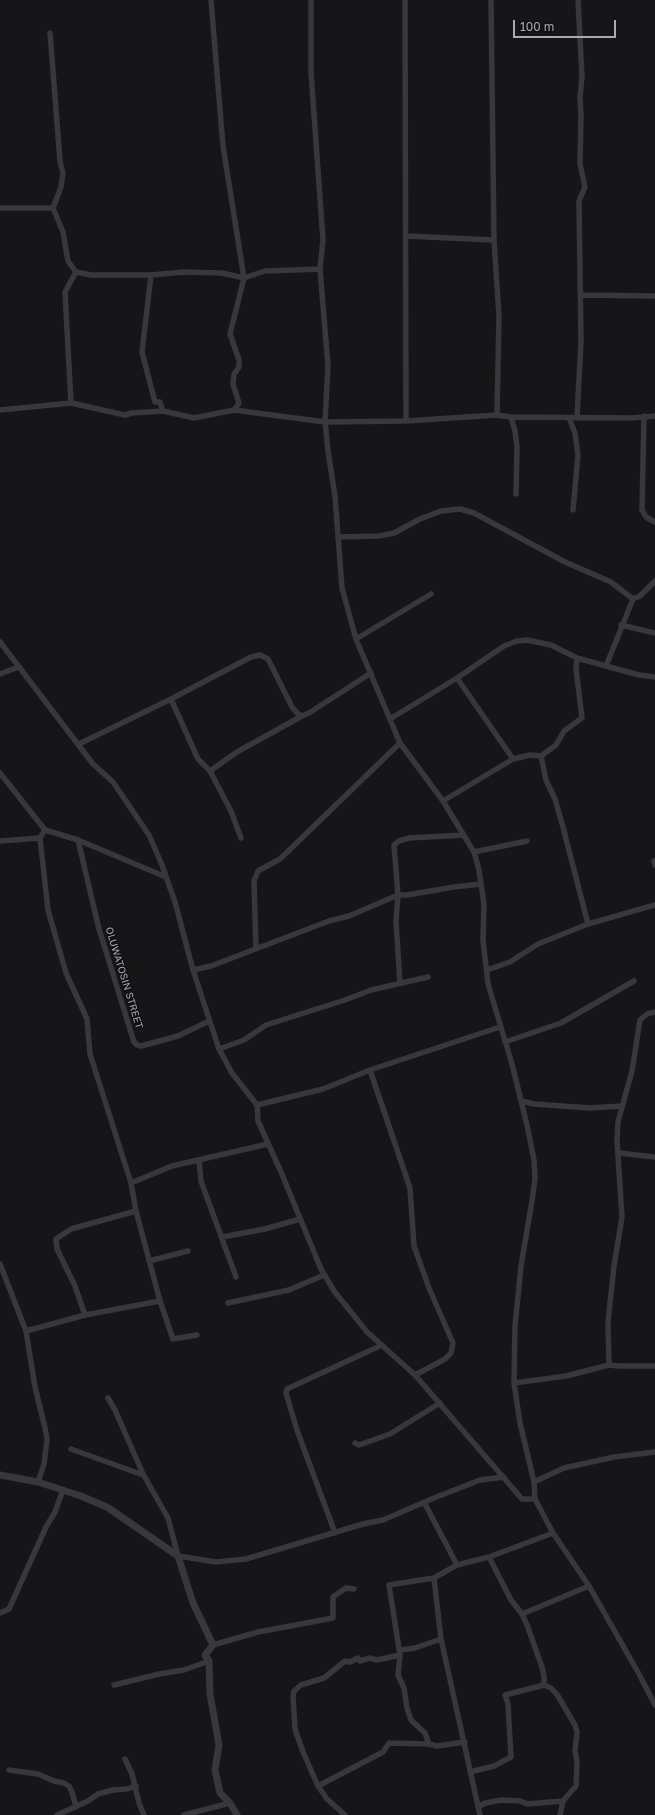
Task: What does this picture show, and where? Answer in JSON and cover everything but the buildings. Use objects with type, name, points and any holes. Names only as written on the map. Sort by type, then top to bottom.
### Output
[{"type":"street","points":[[211,0],[223,146],[244,278],[230,334],[239,367],[234,374],[233,384],[239,403],[234,410]]},
{"type":"street","points":[[311,0],[310,72],[323,240],[320,269],[328,366],[325,422],[335,496],[342,588],[356,639],[400,743],[443,801],[474,852],[479,870],[484,904],[483,940],[488,984],[522,1101],[534,1160],[535,1179],[521,1266],[515,1326],[514,1383],[520,1423],[534,1482],[535,1499],[553,1532],[589,1586],[655,1705]]},
{"type":"street","points":[[405,0],[406,421]]},
{"type":"street","points":[[491,0],[494,240],[499,316],[497,415]]},
{"type":"street","points":[[578,0],[582,76],[580,98],[580,164],[585,187],[579,201],[581,295],[578,417]]},
{"type":"street","points":[[50,33],[60,161],[63,173],[61,187],[53,208],[63,232],[68,261],[76,272],[92,275],[151,275],[183,272],[222,274],[244,278],[265,271],[320,269]]},
{"type":"street","points":[[0,208],[53,208]]},
{"type":"street","points":[[406,236],[494,240]]},
{"type":"street","points":[[71,403],[65,292],[76,272]]},
{"type":"street","points":[[151,275],[142,352],[155,402],[160,402],[163,411]]},
{"type":"street","points":[[581,295],[655,296]]},
{"type":"street","points":[[0,410],[71,403],[125,415],[132,413],[163,411],[194,418],[234,410],[325,422],[406,421],[497,415],[511,417],[569,418],[632,418],[655,416]]},
{"type":"street","points":[[644,416],[642,510],[646,517],[655,522]]},
{"type":"street","points":[[511,417],[517,447],[516,494]]},
{"type":"street","points":[[569,418],[575,433],[578,456],[573,510]]},
{"type":"street","points":[[338,537],[379,536],[394,533],[420,519],[441,511],[460,509],[474,513],[565,562],[611,582],[633,599]]},
{"type":"street","points":[[606,666],[621,625],[633,599],[640,596],[655,581]]},
{"type":"street","points":[[356,639],[432,594]]},
{"type":"street","points":[[621,625],[655,633]]},
{"type":"street","points":[[390,719],[457,678],[504,646],[517,641],[526,640],[551,645],[577,658],[639,675],[655,677]]},
{"type":"street","points":[[0,642],[93,764],[113,782],[142,822],[149,835],[179,915],[193,970],[219,1049],[232,1073],[257,1105],[258,1121],[324,1275],[334,1291],[367,1332],[415,1375],[522,1499],[535,1499]]},
{"type":"street","points":[[79,744],[171,699],[251,656],[260,654],[268,659],[292,707],[302,716]]},
{"type":"street","points":[[443,801],[513,759],[530,754],[541,756],[556,745],[564,731],[582,718],[576,669],[577,658]]},
{"type":"street","points":[[0,674],[19,667]]},
{"type":"street","points":[[210,771],[237,752],[309,713],[371,673]]},
{"type":"street","points":[[457,678],[513,759]]},
{"type":"street","points":[[171,699],[198,759],[204,767],[210,771],[231,811],[241,838]]},
{"type":"street","points":[[256,949],[254,881],[258,871],[280,859],[400,743]]},
{"type":"street","points":[[541,756],[546,780],[555,799],[588,924]]},
{"type":"street","points":[[0,773],[45,830],[78,840],[166,877]]},
{"type":"street","points":[[45,830],[40,838],[48,910],[66,973],[87,1019],[90,1054],[131,1183],[136,1211],[160,1301],[173,1338],[197,1335]]},
{"type":"street","points":[[400,983],[396,921],[398,895],[394,845],[398,841],[409,838],[464,835]]},
{"type":"street","points":[[0,842],[40,838]]},
{"type":"street","name":"OLUWATOSIN STREET","points":[[78,840],[99,929],[134,1042],[141,1046],[178,1036],[209,1021]]},
{"type":"street","points":[[474,852],[527,841]]},
{"type":"street","points":[[193,970],[210,966],[329,921],[356,913],[398,895],[407,895],[454,886],[481,884]]},
{"type":"street","points":[[487,970],[510,962],[538,944],[588,924],[655,905]]},
{"type":"street","points":[[219,1049],[244,1040],[266,1025],[345,1000],[371,990],[428,976]]},
{"type":"street","points":[[505,1042],[561,1023],[634,981]]},
{"type":"street","points":[[609,1365],[608,1322],[614,1266],[622,1217],[617,1140],[618,1122],[632,1071],[640,1020],[647,1014],[655,1012]]},
{"type":"street","points":[[257,1105],[323,1089],[370,1070],[500,1027]]},
{"type":"street","points":[[370,1070],[410,1188],[414,1246],[429,1288],[453,1343],[451,1353],[445,1359],[415,1375]]},
{"type":"street","points":[[522,1101],[534,1104],[590,1108],[622,1106]]},
{"type":"street","points":[[131,1183],[172,1166],[268,1144]]},
{"type":"street","points":[[619,1153],[655,1157]]},
{"type":"street","points":[[199,1160],[201,1181],[236,1277]]},
{"type":"street","points":[[85,1315],[75,1286],[57,1249],[56,1238],[71,1229],[136,1211]]},
{"type":"street","points":[[222,1237],[266,1229],[300,1218]]},
{"type":"street","points":[[149,1262],[188,1251]]},
{"type":"street","points":[[0,1264],[26,1331],[35,1387],[47,1439],[44,1464],[38,1482]]},
{"type":"street","points":[[228,1303],[289,1290],[324,1275]]},
{"type":"street","points":[[26,1331],[85,1315],[160,1301]]},
{"type":"street","points":[[335,1533],[297,1430],[286,1393],[287,1389],[382,1345]]},
{"type":"street","points":[[514,1383],[566,1376],[609,1365],[655,1366]]},
{"type":"street","points":[[108,1398],[115,1410],[143,1475],[168,1518],[193,1603],[213,1645]]},
{"type":"street","points":[[355,1443],[359,1445],[390,1434],[440,1404]]},
{"type":"street","points":[[71,1449],[143,1475]]},
{"type":"street","points":[[534,1482],[564,1468],[614,1457],[655,1452]]},
{"type":"street","points":[[0,1475],[38,1482],[81,1496],[108,1507],[178,1556],[216,1562],[246,1559],[363,1524],[383,1520],[480,1480],[504,1477]]},
{"type":"street","points":[[0,1613],[9,1609],[46,1527],[56,1512],[63,1490]]},
{"type":"street","points":[[424,1502],[457,1565]]},
{"type":"street","points":[[429,1744],[425,1733],[410,1720],[404,1688],[398,1675],[400,1652],[389,1585],[434,1578],[457,1565],[489,1557],[553,1532]]},
{"type":"street","points":[[489,1557],[511,1600],[522,1614],[542,1667],[544,1685]]},
{"type":"street","points":[[434,1578],[441,1640],[465,1742],[480,1815]]},
{"type":"street","points":[[522,1614],[589,1586]]},
{"type":"street","points":[[237,1815],[230,1803],[220,1793],[215,1770],[219,1746],[210,1694],[209,1661],[205,1655],[213,1645],[258,1632],[333,1618],[333,1597],[346,1588],[354,1589]]},
{"type":"street","points":[[344,1815],[327,1799],[318,1786],[295,1729],[294,1691],[301,1686],[324,1678],[344,1661],[350,1662],[358,1658],[360,1660],[370,1658],[377,1660],[441,1640]]},
{"type":"street","points":[[114,1685],[159,1674],[184,1670],[209,1661]]},
{"type":"street","points":[[470,1772],[494,1766],[511,1757],[508,1704],[505,1695],[544,1685],[556,1691],[575,1725],[577,1732],[575,1751],[577,1761],[576,1786],[564,1801],[560,1815]]},
{"type":"street","points":[[318,1786],[383,1752],[389,1743],[429,1744],[437,1746],[465,1742]]},
{"type":"street","points":[[125,1759],[132,1774],[139,1803],[144,1815]]},
{"type":"street","points":[[9,1770],[38,1774],[70,1786],[76,1807]]},
{"type":"street","points":[[58,1815],[76,1807],[98,1794],[136,1786]]},
{"type":"street","points":[[478,1807],[485,1803],[501,1800],[520,1801],[527,1804],[564,1801]]},
{"type":"street","points":[[184,1815],[230,1803]]}]
